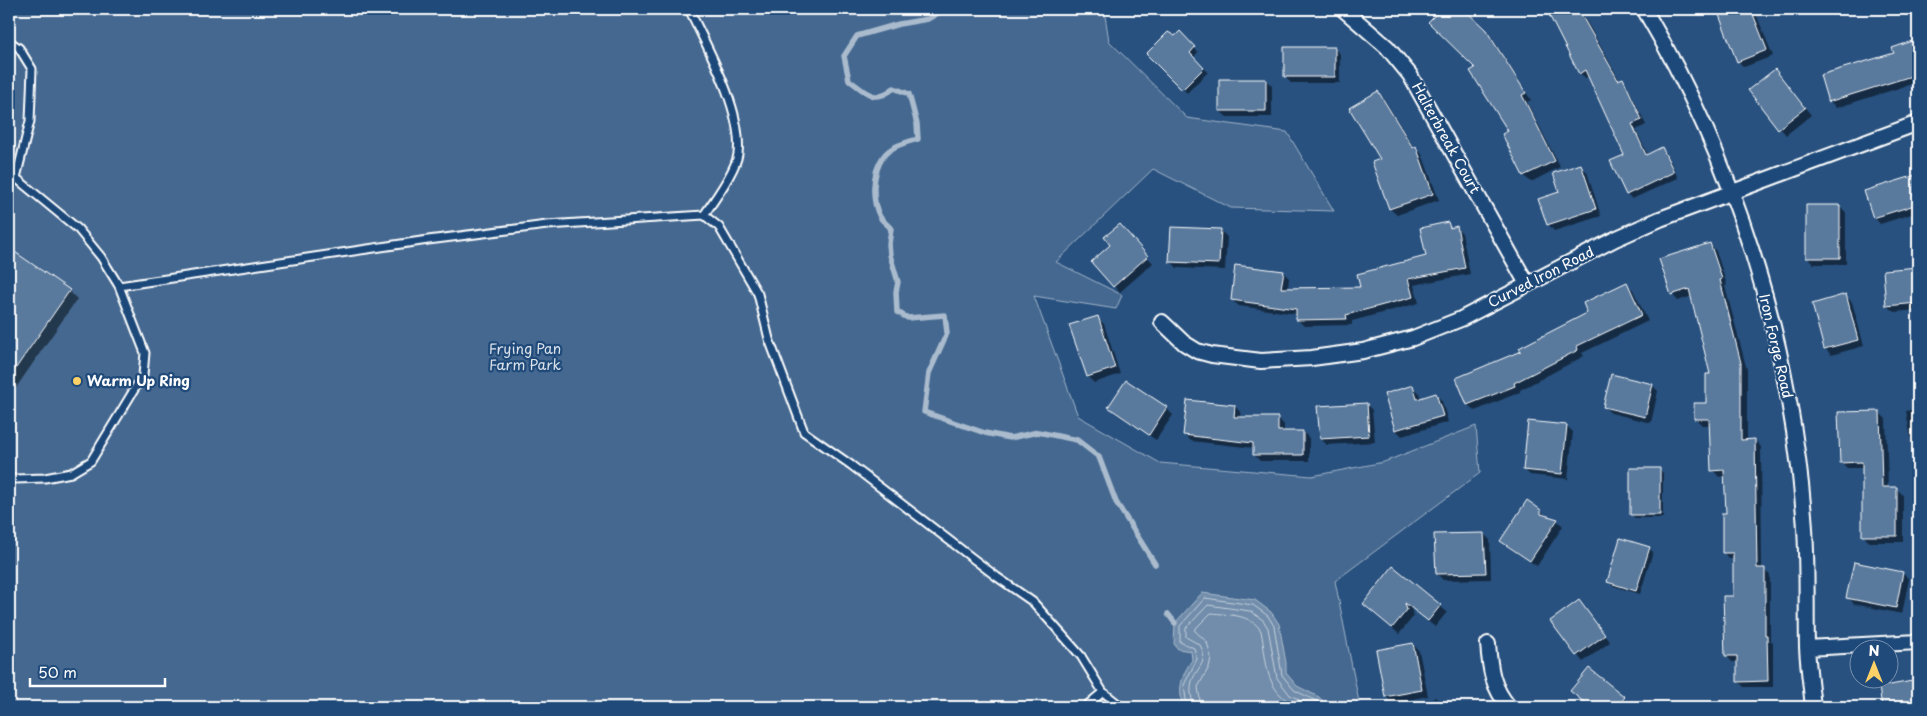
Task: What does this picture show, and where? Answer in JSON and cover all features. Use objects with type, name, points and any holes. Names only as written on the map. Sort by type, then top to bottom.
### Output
[{"type":"street","name":"Halterbreak Court","points":[[1342,9],[1387,47],[1410,75],[1527,284]]},
{"type":"street","name":"Iron Forge Road","points":[[1644,9],[1680,73],[1700,114],[1732,192],[1753,250],[1775,331],[1792,422],[1804,524],[1807,648],[1813,707]]},
{"type":"street","name":"Curved Iron Road","points":[[1162,322],[1184,343],[1198,351],[1212,355],[1261,360],[1312,358],[1363,351],[1413,338],[1461,318],[1615,239],[1660,219],[1918,124]]},
{"type":"street","points":[[1807,648],[1918,642]]},
{"type":"street","points":[[1488,644],[1490,674],[1503,701],[1509,707]]},
{"type":"lane","points":[[689,9],[716,66],[735,118],[738,155],[725,184],[704,215]]},
{"type":"lane","points":[[9,41],[19,48],[32,69],[30,121],[16,178],[78,229],[101,257],[119,286],[145,353],[143,375],[91,460],[71,473],[45,478],[15,479],[9,477]]},
{"type":"lane","points":[[119,286],[546,224],[704,215],[719,227],[758,294],[769,339],[804,432],[851,465],[997,577],[1033,602],[1081,656],[1103,692],[1122,707]]},
{"type":"lane","points":[[1085,707],[1103,692]]},
{"type":"green space","name":"Frying Pan Farm Park","points":[[9,9],[1104,9],[1109,41],[1187,118],[1287,132],[1334,211],[1231,208],[1153,169],[1056,262],[1122,295],[1116,309],[1034,296],[1078,416],[1160,463],[1312,476],[1384,462],[1476,426],[1480,473],[1335,581],[1360,707],[9,707]]},
{"type":"water","points":[[1202,593],[1255,600],[1271,612],[1279,624],[1286,673],[1297,686],[1319,697],[1325,703],[1325,707],[1183,707],[1182,682],[1185,671],[1192,660],[1191,651],[1178,649],[1174,644],[1175,623]]},
{"type":"building","points":[[1441,9],[1464,9],[1486,30],[1526,93],[1522,95],[1555,161],[1523,176],[1502,134],[1508,131],[1470,71],[1475,68],[1428,22]]},
{"type":"building","points":[[1546,9],[1578,9],[1618,80],[1623,78],[1642,120],[1632,124],[1646,155],[1662,147],[1674,172],[1626,195],[1610,161],[1624,155],[1585,70],[1579,74]]},
{"type":"building","points":[[1736,9],[1751,9],[1767,50],[1737,62],[1719,15]]},
{"type":"building","points":[[1180,31],[1195,47],[1190,53],[1204,68],[1182,90],[1146,54],[1168,32],[1175,36]]},
{"type":"building","points":[[1918,39],[1918,74],[1828,102],[1820,75],[1894,53],[1892,48]]},
{"type":"building","points":[[1284,47],[1335,47],[1335,77],[1284,77]]},
{"type":"building","points":[[1775,69],[1805,108],[1778,129],[1748,90]]},
{"type":"building","points":[[1219,79],[1266,79],[1266,111],[1219,111]]},
{"type":"building","points":[[1378,91],[1413,148],[1416,146],[1433,194],[1389,209],[1372,162],[1380,159],[1349,108]]},
{"type":"building","points":[[1581,164],[1596,209],[1547,225],[1538,199],[1559,192],[1553,173]]},
{"type":"building","points":[[1916,175],[1918,204],[1873,218],[1864,191]]},
{"type":"building","points":[[1806,205],[1840,205],[1840,258],[1806,258]]},
{"type":"building","points":[[1448,222],[1450,228],[1457,226],[1465,268],[1408,279],[1413,297],[1346,315],[1347,319],[1296,320],[1296,309],[1231,300],[1235,265],[1284,271],[1281,288],[1360,287],[1357,274],[1426,256],[1420,228]]},
{"type":"building","points":[[1120,224],[1148,256],[1113,287],[1091,262],[1110,245],[1104,237]]},
{"type":"building","points":[[1171,227],[1221,229],[1219,264],[1169,262]]},
{"type":"building","points":[[1710,243],[1722,279],[1720,280],[1741,363],[1741,440],[1755,439],[1757,568],[1765,568],[1765,635],[1767,635],[1768,681],[1737,682],[1737,656],[1725,656],[1723,596],[1733,596],[1733,553],[1722,553],[1722,513],[1726,513],[1724,470],[1711,471],[1709,419],[1694,419],[1694,403],[1706,403],[1706,374],[1710,374],[1689,289],[1671,295],[1659,259]]},
{"type":"building","points":[[9,248],[70,290],[9,378]]},
{"type":"building","points":[[1918,267],[1918,303],[1886,306],[1883,270]]},
{"type":"building","points":[[1627,282],[1642,315],[1577,346],[1578,350],[1514,383],[1515,386],[1467,405],[1456,378],[1521,351],[1519,348],[1587,313],[1583,303]]},
{"type":"building","points":[[1846,294],[1858,340],[1824,349],[1812,304]]},
{"type":"building","points":[[1098,316],[1115,368],[1087,377],[1069,325]]},
{"type":"building","points":[[1611,374],[1653,384],[1645,417],[1603,407]]},
{"type":"building","points":[[1126,380],[1167,407],[1149,435],[1108,407]]},
{"type":"building","points":[[1413,385],[1417,399],[1436,393],[1443,416],[1395,430],[1384,394]]},
{"type":"building","points":[[1187,400],[1235,405],[1234,417],[1278,417],[1278,431],[1303,431],[1303,455],[1253,455],[1253,443],[1183,435]]},
{"type":"building","points":[[1367,403],[1369,436],[1320,439],[1317,406]]},
{"type":"building","points":[[1880,411],[1882,487],[1897,487],[1897,536],[1862,536],[1862,462],[1840,463],[1838,412]]},
{"type":"building","points":[[1528,421],[1567,425],[1562,474],[1523,470]]},
{"type":"building","points":[[1630,468],[1660,468],[1660,515],[1630,515]]},
{"type":"building","points":[[1527,500],[1541,510],[1541,514],[1558,519],[1530,561],[1500,541]]},
{"type":"building","points":[[1484,533],[1486,573],[1436,574],[1434,534]]},
{"type":"building","points":[[1620,538],[1650,547],[1636,591],[1607,582]]},
{"type":"building","points":[[1854,562],[1903,572],[1896,608],[1846,598]]},
{"type":"building","points":[[1393,566],[1441,605],[1428,621],[1405,603],[1407,610],[1392,628],[1363,604]]},
{"type":"building","points":[[1579,600],[1605,635],[1576,656],[1550,621]]},
{"type":"building","points":[[1413,643],[1422,690],[1385,697],[1376,650]]},
{"type":"building","points":[[1589,668],[1625,697],[1617,707],[1590,707],[1570,691]]},
{"type":"building","points":[[1918,680],[1918,707],[1882,707],[1879,688],[1900,688],[1900,683]]},
{"type":"waterway","points":[[945,9],[928,19],[899,24],[857,36],[844,56],[849,80],[871,95],[881,95],[894,88],[909,94],[917,124],[918,139],[894,147],[886,153],[879,163],[874,195],[880,217],[891,229],[890,255],[898,282],[896,292],[897,312],[908,318],[945,315],[947,333],[929,373],[924,412],[985,433],[1010,438],[1038,432],[1077,440],[1099,457],[1116,502],[1155,564]]},
{"type":"waterway","points":[[1168,614],[1175,623]]},
{"type":"place","name":"Warm Up Ring","points":[[77,381]]}]
